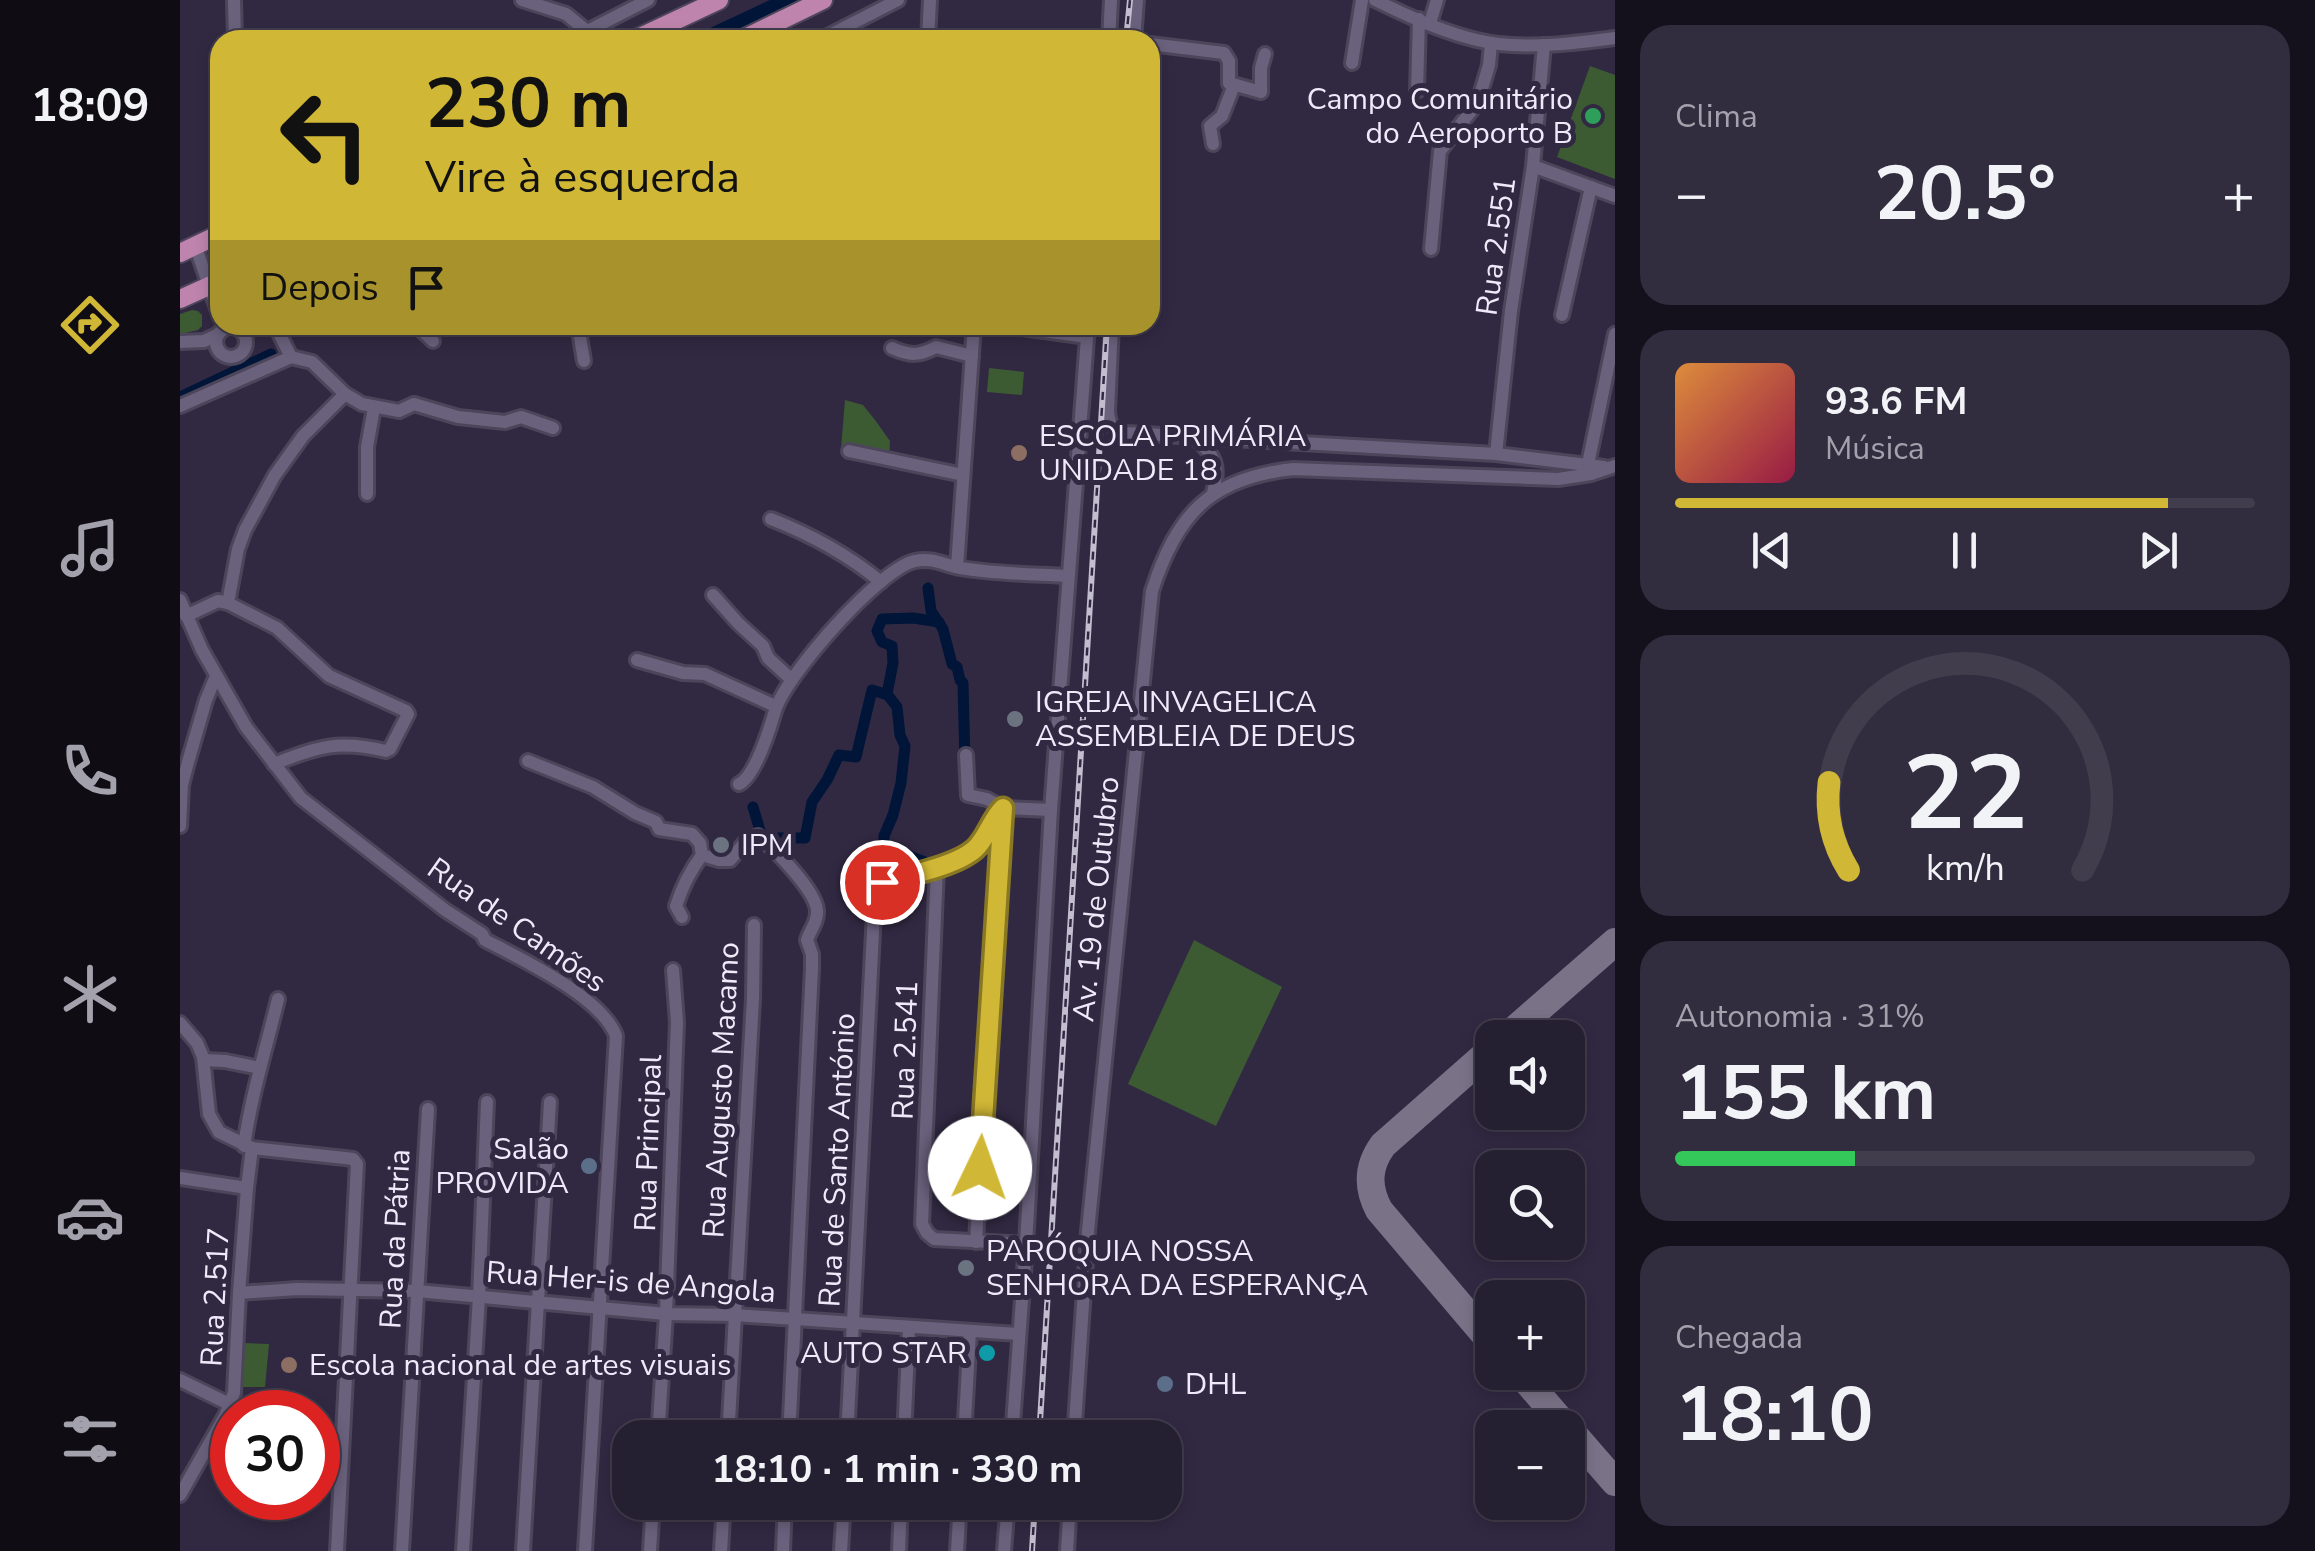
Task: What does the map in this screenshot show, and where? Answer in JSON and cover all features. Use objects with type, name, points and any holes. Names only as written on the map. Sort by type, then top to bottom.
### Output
[{"type":"main road","points":[[655,30],[718,0]]},
{"type":"main road","points":[[762,30],[823,0]]},
{"type":"main road","points":[[180,300],[210,285]]},
{"type":"street","points":[[234,0],[235,30]]},
{"type":"street","points":[[522,0],[566,14],[586,30]]},
{"type":"street","points":[[592,30],[648,0]]},
{"type":"street","points":[[840,30],[898,0]]},
{"type":"street","points":[[928,30],[930,0]]},
{"type":"street","points":[[1110,30],[1111,0]]},
{"type":"street","points":[[1135,30],[1137,0]]},
{"type":"street","points":[[1352,63],[1362,0]]},
{"type":"street","points":[[1374,0],[1491,43],[1544,45],[1615,38]]},
{"type":"street","points":[[1416,91],[1424,21],[1437,0]]},
{"type":"street","points":[[1431,249],[1440,151],[1478,102],[1490,65],[1491,43]]},
{"type":"street","points":[[1160,45],[1224,52],[1229,62],[1228,81],[1261,92],[1265,54]]},
{"type":"street","name":"Rua 2.551","points":[[1496,454],[1511,311],[1533,166],[1544,45]]},
{"type":"street","points":[[1213,144],[1210,126],[1222,116],[1234,85]]},
{"type":"street","points":[[1533,166],[1615,196]]},
{"type":"street","points":[[1562,315],[1591,187]]},
{"type":"street","points":[[188,249],[210,277]]},
{"type":"street","points":[[1588,464],[1615,334]]},
{"type":"street","points":[[180,342],[204,341],[213,335]]},
{"type":"street","points":[[280,335],[291,357]]},
{"type":"street","points":[[426,335],[433,342]]},
{"type":"street","points":[[580,335],[584,361]]},
{"type":"street","points":[[957,567],[973,335]]},
{"type":"street","points":[[1013,1420],[1051,810],[1087,335]]},
{"type":"street","points":[[1112,335],[1109,423],[1126,433],[1496,454],[1613,467]]},
{"type":"street","points":[[892,348],[918,355],[936,346],[972,356]]},
{"type":"street","points":[[180,406],[291,357],[312,362],[345,394],[374,408],[399,412],[414,404],[458,416],[505,422],[521,417],[553,428]]},
{"type":"street","points":[[228,603],[238,548],[275,474],[324,412],[345,394]]},
{"type":"street","points":[[368,494],[367,448],[374,408]]},
{"type":"street","points":[[1194,436],[1212,453],[1216,464],[1213,493]]},
{"type":"street","points":[[849,451],[963,475]]},
{"type":"street","name":"Av. 19 de Outubro","points":[[1075,1420],[1088,1231],[1152,591],[1175,534],[1213,493],[1250,476],[1293,468],[1558,479],[1613,467]]},
{"type":"street","points":[[771,519],[825,543],[881,582]]},
{"type":"street","points":[[738,784],[745,782],[768,737],[777,705],[822,640],[906,563],[918,560],[1068,576]]},
{"type":"street","points":[[713,594],[792,680]]},
{"type":"street","name":"Rua de Camões","points":[[180,600],[185,623],[246,727],[301,798],[485,940],[565,984],[612,1024],[616,1036],[584,1551]]},
{"type":"street","points":[[185,623],[218,601],[228,603],[277,628],[329,676],[408,714],[386,751],[366,745],[320,748],[274,764]]},
{"type":"street","points":[[636,660],[683,674],[711,676],[777,705]]},
{"type":"street","points":[[180,826],[182,785],[216,676]]},
{"type":"street","points":[[966,755],[968,794],[1003,808],[1051,810]]},
{"type":"street","points":[[528,761],[592,787],[656,822],[660,829],[692,834],[702,855],[685,880],[676,906],[682,918]]},
{"type":"street","points":[[937,867],[972,852],[1003,808]]},
{"type":"street","points":[[1003,808],[976,1242],[1026,1244]]},
{"type":"street","points":[[702,855],[730,860],[752,836],[758,836],[797,876],[816,904],[815,922],[807,940],[812,968],[790,1420]]},
{"type":"street","name":"Rua de Santo António","points":[[848,1420],[875,893],[882,882],[937,867]]},
{"type":"street","name":"Rua 2.541","points":[[937,867],[922,1224],[934,1239],[976,1242]]},
{"type":"street","name":"Rua Augusto Macamo","points":[[729,1420],[754,925]]},
{"type":"street","name":"Rua Principal","points":[[659,1420],[677,1022],[673,970]]},
{"type":"street","name":"Rua 2.517","points":[[234,1390],[250,1104],[278,999]]},
{"type":"street","points":[[180,1023],[197,1043],[204,1060],[209,1114],[219,1132],[248,1147],[355,1160],[358,1170],[336,1551]]},
{"type":"street","points":[[204,1060],[260,1068]]},
{"type":"street","points":[[463,1551],[487,1102]]},
{"type":"street","points":[[523,1551],[550,1102]]},
{"type":"street","name":"Rua da Pátria","points":[[402,1551],[428,1109]]},
{"type":"street","points":[[180,1186],[181,1178],[247,1188]]},
{"type":"street","name":"Rua Her-is de Angola","points":[[239,1292],[417,1291],[666,1314],[1019,1334]]},
{"type":"street","points":[[905,1420],[908,1328]]},
{"type":"street","points":[[965,1420],[970,1331]]},
{"type":"street","points":[[180,1380],[210,1395]]},
{"type":"street","name":"Rua 2.517","points":[[180,1495],[210,1442]]},
{"type":"street","points":[[650,1551],[653,1520]]},
{"type":"street","points":[[722,1551],[723,1520]]},
{"type":"street","points":[[782,1551],[784,1520]]},
{"type":"street","points":[[841,1551],[843,1520]]},
{"type":"street","points":[[899,1551],[900,1520]]},
{"type":"street","points":[[957,1551],[959,1520]]},
{"type":"street","points":[[1004,1551],[1007,1520]]},
{"type":"street","points":[[1067,1551],[1069,1520]]},
{"type":"green space","name":"Campo Comunitário do Aeroporto B","points":[[1590,66],[1615,75],[1615,179],[1557,157]]},
{"type":"green space","points":[[192,310],[202,315],[202,326],[180,334],[180,314]]},
{"type":"green space","points":[[989,368],[1024,372],[1022,395],[987,392]]},
{"type":"green space","points":[[845,400],[863,405],[875,420],[890,441],[889,459],[841,449]]},
{"type":"green space","points":[[1194,940],[1282,987],[1216,1126],[1128,1084]]},
{"type":"green space","points":[[243,1343],[269,1344],[265,1387],[242,1387]]},
{"type":"waterway","points":[[727,30],[791,0]]},
{"type":"waterway","points":[[180,397],[271,354]]},
{"type":"waterway","points":[[928,588],[931,611],[943,629],[952,664],[963,683],[965,763]]},
{"type":"waterway","points":[[939,622],[882,619],[877,631],[882,642],[892,646],[887,694],[897,707],[905,746],[901,783],[884,836],[884,856],[909,856],[940,868]]},
{"type":"waterway","points":[[753,807],[761,834],[768,838],[805,838],[812,802],[839,755],[856,757],[872,690],[888,695]]},
{"type":"taxiway","points":[[1526,1020],[1615,942]]},
{"type":"taxiway","points":[[1475,1064],[1383,1145],[1370,1177],[1379,1210],[1475,1323]]},
{"type":"taxiway","points":[[1534,1390],[1552,1410]]},
{"type":"taxiway","points":[[1585,1448],[1615,1482]]},
{"type":"railway","points":[[1127,30],[1130,0]]},
{"type":"railway","points":[[1040,1420],[1106,335]]},
{"type":"railway","points":[[1032,1551],[1034,1520]]},
{"type":"place","name":"Campo Comunitário do Aeroporto B","points":[[1593,116]]},
{"type":"place","name":"ESCOLA PRIMÁRIA UNIDADE 18","points":[[1019,453]]},
{"type":"place","name":"IGREJA INVAGELICA ASSEMBLEIA DE DEUS","points":[[1015,719]]},
{"type":"place","name":"IPM","points":[[721,845]]},
{"type":"place","name":"Salão PROVIDA","points":[[589,1166]]},
{"type":"place","name":"PARÓQUIA NOSSA SENHORA DA ESPERANÇA","points":[[966,1268]]},
{"type":"place","name":"AUTO STAR","points":[[987,1353]]},
{"type":"place","name":"Escola nacional de artes visuais","points":[[289,1365]]},
{"type":"place","name":"DHL","points":[[1165,1384]]},
{"type":"route","points":[[882,882],[937,867],[972,852],[1003,808],[980,1168]]}]
